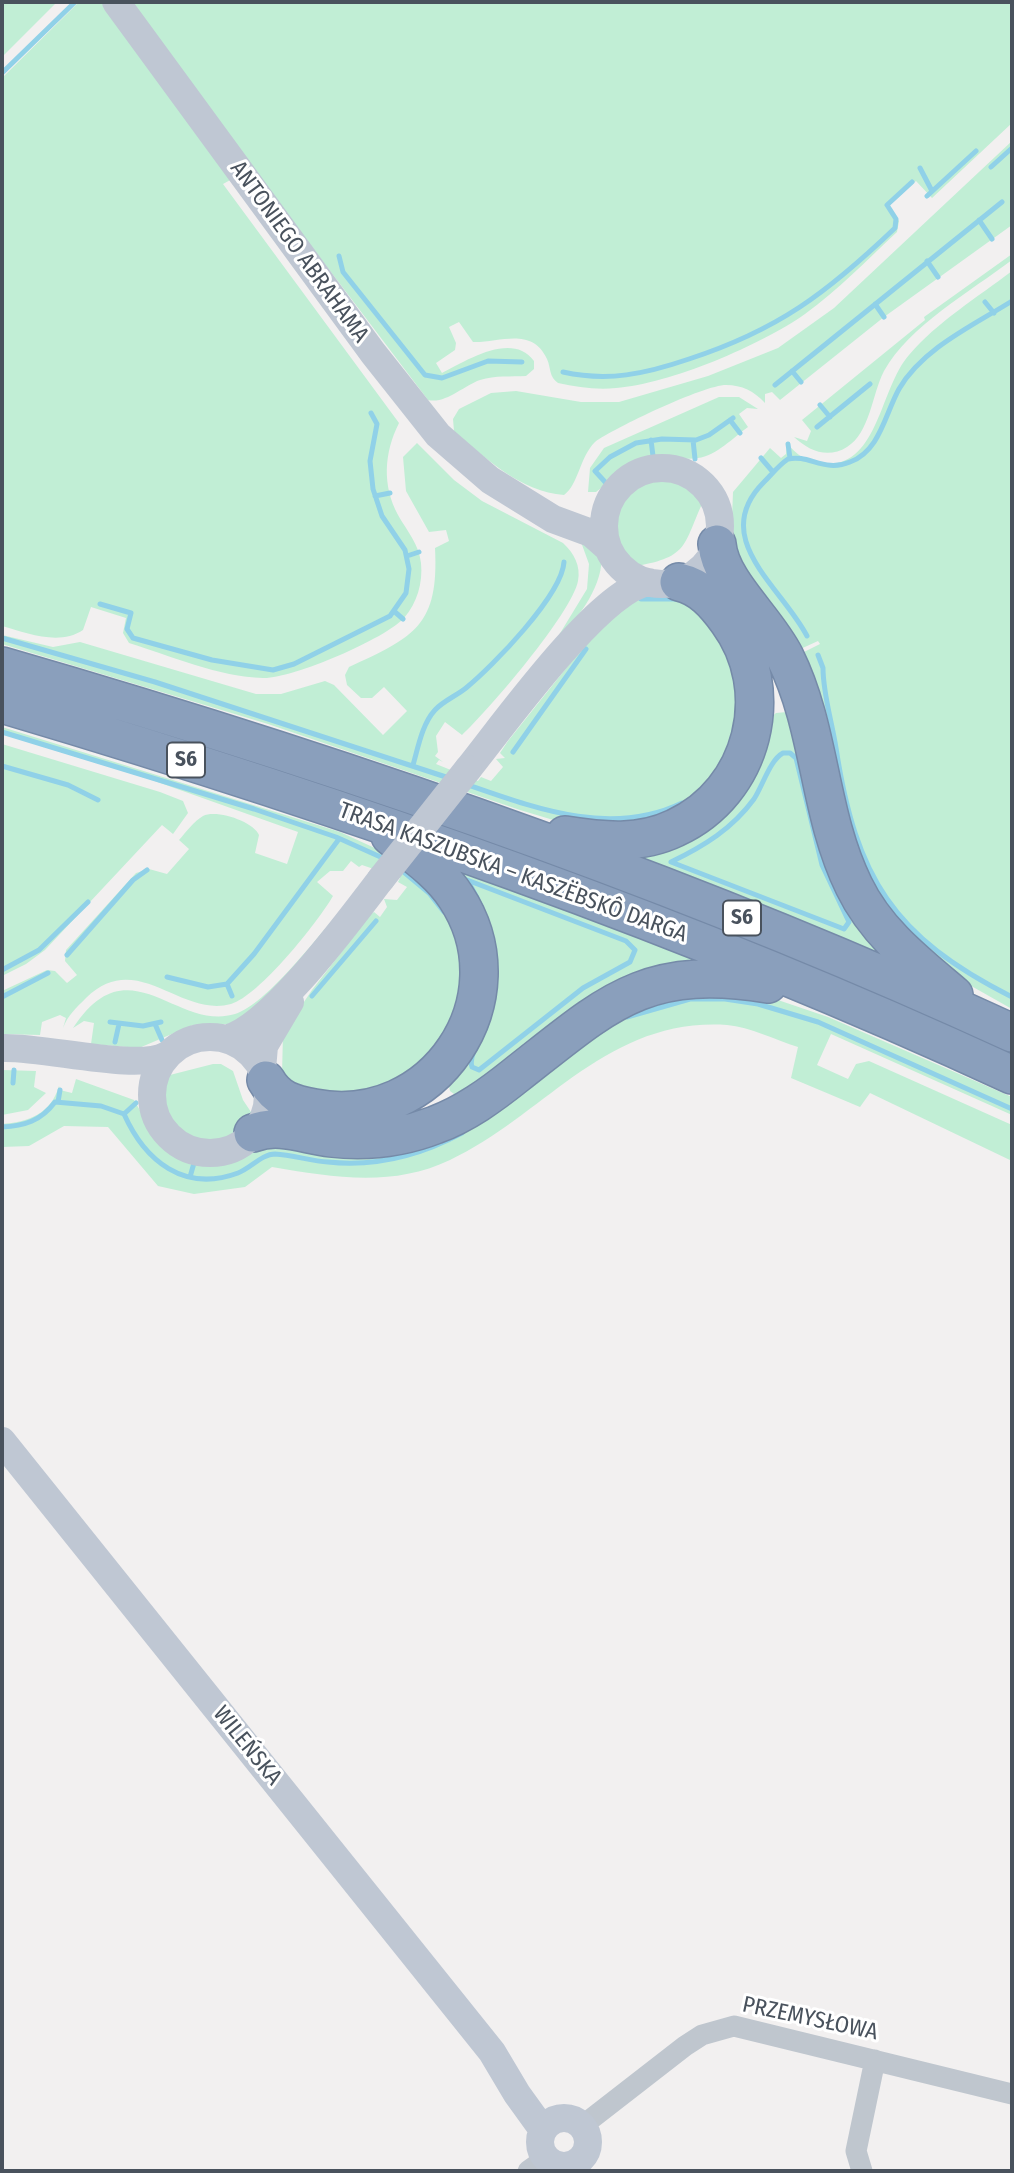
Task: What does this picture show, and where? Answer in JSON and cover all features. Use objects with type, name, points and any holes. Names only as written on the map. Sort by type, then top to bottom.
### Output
[{"type":"highway","points":[[717,544],[724,571],[760,616],[785,656],[799,690],[838,845],[854,886],[874,919],[900,949],[998,1027]]},
{"type":"highway","points":[[495,825],[602,841],[650,837],[674,829],[696,817],[731,782],[748,753],[754,729],[754,678],[736,631],[720,610],[700,590],[664,582]]},
{"type":"highway","name":"TRASA KASZUBSKA – KASZËBSKÔ DARGA","points":[[2,666],[279,750],[495,825],[755,923],[998,1027]]},
{"type":"highway","name":"TRASA KASZUBSKA – KASZËBSKÔ DARGA","points":[[2,704],[370,820],[620,910],[1012,1074]]},
{"type":"highway","points":[[264,1074],[280,1097],[300,1106],[339,1111],[366,1109],[403,1096],[432,1077],[449,1059],[467,1027],[478,991],[479,966],[476,940],[467,916],[441,878],[370,820]]},
{"type":"highway","points":[[253,1133],[275,1128],[327,1138],[369,1140],[413,1133],[436,1125],[494,1092],[596,1013],[623,997],[668,982],[714,977],[828,995]]},
{"type":"main road","name":"ANTONIEGO ABRAHAMA","points":[[116,2],[408,400],[451,447],[499,486],[552,519],[591,533],[609,551]]},
{"type":"main road","points":[[68,1054],[135,1084],[153,1106],[162,1128],[170,1138],[191,1150],[203,1153],[227,1150],[253,1133],[267,1105],[264,1046],[303,978],[468,769],[567,645],[627,589],[664,582],[701,569],[717,544],[720,526],[715,503],[701,483],[681,470],[657,468],[645,470],[624,482],[612,496],[603,524],[609,551],[609,571],[567,645]]},
{"type":"main road","name":"ANTONIEGO ABRAHAMA","points":[[499,486],[556,503],[583,507],[598,504],[612,496]]},
{"type":"main road","points":[[609,551],[632,576],[664,582]]},
{"type":"main road","points":[[2,1048],[37,1049],[140,1063],[167,1055],[192,1039],[226,1039],[247,1030],[303,978]]},
{"type":"main road","points":[[226,1039],[246,1049],[264,1074]]},
{"type":"main road","points":[[153,1106],[153,1082],[167,1055]]},
{"type":"main road","name":"WILEŃSKA","points":[[2,1441],[492,2052],[516,2095],[565,2152]]},
{"type":"street","name":"PRZEMYSŁOWA","points":[[565,2152],[685,2046],[718,2028],[746,2027],[1012,2094]]},
{"type":"street","points":[[862,2171],[856,2151],[875,2060]]},
{"type":"green space","points":[[2,2],[57,2],[2,57]]},
{"type":"green space","points":[[79,2],[1012,2],[1012,123],[932,198],[916,181],[889,206],[899,221],[897,232],[841,285],[805,314],[764,338],[714,361],[662,379],[616,388],[587,388],[558,383],[541,349],[533,343],[514,338],[473,342],[459,322],[449,327],[456,343],[455,350],[436,363],[442,373],[476,356],[502,348],[525,352],[534,361],[534,369],[526,376],[480,380],[448,397],[428,400],[252,168],[223,184],[399,423],[390,446],[387,481],[393,504],[418,550],[421,563],[418,592],[409,612],[394,627],[337,656],[295,672],[277,677],[246,677],[195,665],[129,643],[123,633],[126,618],[91,607],[83,630],[74,635],[43,637],[2,626],[2,78]]},
{"type":"green space","points":[[1012,141],[1012,225],[884,317],[780,400],[772,392],[765,394],[765,403],[747,390],[726,385],[699,392],[659,408],[595,442],[573,484],[564,495],[533,488],[518,481],[454,431],[453,419],[459,409],[491,393],[516,391],[581,402],[619,402],[708,376],[778,348],[834,308]]},
{"type":"green space","points":[[1012,254],[1012,260],[942,310],[895,355],[884,371],[866,423],[855,441],[840,451],[826,453],[806,446],[794,437],[807,441],[811,431],[802,420],[925,320],[924,317]]},
{"type":"green space","points":[[1012,271],[1012,1009],[950,974],[872,892],[798,655],[820,644],[818,641],[796,651],[734,565],[731,544],[733,492],[770,448],[781,458],[786,454],[787,443],[803,457],[823,464],[842,462],[856,453],[876,424],[899,370],[909,355],[945,321]]},
{"type":"green space","points":[[719,397],[739,397],[758,409],[747,408],[739,414],[748,427],[724,446],[705,457],[654,456],[639,459],[621,470],[596,492],[588,492],[590,468],[604,448]]},
{"type":"green space","points":[[417,443],[454,480],[482,501],[563,543],[573,555],[578,570],[578,581],[561,615],[490,705],[462,735],[445,722],[436,736],[438,752],[435,756],[443,762],[439,760],[436,764],[478,781],[481,777],[491,781],[503,767],[496,759],[505,758],[500,753],[508,741],[583,647],[623,605],[646,596],[687,599],[731,649],[742,720],[706,791],[647,824],[560,822],[268,724],[2,644],[2,635],[53,647],[80,642],[256,694],[281,694],[325,681],[334,685],[383,735],[407,711],[384,687],[372,698],[361,698],[347,685],[345,675],[349,667],[391,647],[406,636],[427,612],[433,595],[435,548],[449,541],[446,530],[429,532],[406,491],[403,457]]},
{"type":"green space","points":[[663,478],[686,484],[703,502],[687,538],[676,553],[636,566],[624,554],[618,540],[615,526],[618,512],[634,489]]},
{"type":"green space","points":[[581,542],[601,555],[599,576],[582,610],[559,635],[587,589],[589,564]]},
{"type":"green space","points":[[787,712],[900,965],[622,853],[648,850],[770,718],[776,713]]},
{"type":"green space","points":[[2,727],[340,832],[390,855],[422,878],[458,929],[464,996],[431,1059],[365,1095],[300,1092],[282,1075],[283,1033],[312,990],[371,914],[374,912],[380,917],[387,907],[384,899],[397,900],[407,887],[398,882],[400,878],[362,865],[359,867],[351,861],[343,871],[330,871],[317,882],[333,896],[302,939],[257,987],[231,1004],[212,1006],[194,1002],[158,987],[123,980],[105,984],[86,998],[70,1015],[63,1028],[66,1018],[60,1015],[42,1022],[40,1035],[2,1034],[2,991],[47,970],[55,971],[67,983],[77,975],[65,961],[66,950],[136,873],[149,869],[167,874],[189,849],[179,840],[200,818],[217,814],[243,821],[259,835],[255,853],[287,864],[298,832],[149,779],[2,734]]},
{"type":"green space","points":[[2,744],[160,792],[183,801],[188,813],[173,834],[162,825],[45,950],[26,964],[2,976]]},
{"type":"green space","points":[[443,864],[714,966],[458,1097],[450,1091],[448,1081],[477,1037]]},
{"type":"green space","points":[[341,910],[284,981],[252,1014],[228,1024],[193,1025],[139,1048],[91,1044],[94,1023],[84,1021],[73,1028],[94,1003],[114,992],[133,991],[193,1012],[213,1016],[235,1014],[248,1008],[277,984]]},
{"type":"green space","points":[[667,995],[775,999],[828,1017],[1012,1097],[1012,1115],[831,1034],[817,1065],[848,1079],[856,1064],[869,1061],[1012,1125],[1012,1161],[870,1093],[860,1107],[791,1078],[798,1047],[754,1031],[727,1025],[684,1027],[646,1037],[611,1053],[484,1141],[450,1160],[406,1174],[339,1177],[272,1167],[245,1187],[194,1194],[158,1186],[108,1127],[64,1126],[29,1146],[2,1147],[2,1124],[37,1115],[50,1103],[59,1086],[60,1090],[72,1093],[76,1079],[134,1100],[160,1145],[177,1157],[193,1163],[227,1163],[261,1145],[345,1152]]},
{"type":"green space","points":[[221,1064],[233,1071],[243,1100],[253,1115],[240,1132],[225,1141],[210,1144],[195,1141],[182,1133],[172,1122],[165,1108],[163,1092],[166,1076]]},
{"type":"green space","points":[[2,1070],[36,1071],[34,1087],[46,1093],[28,1110],[2,1115]]},
{"type":"waterway","points":[[2,73],[75,2]]},
{"type":"waterway","points":[[991,167],[1012,148]]},
{"type":"waterway","points":[[927,196],[976,151]]},
{"type":"waterway","points":[[920,168],[932,191]]},
{"type":"waterway","points":[[563,372],[611,376],[657,369],[721,348],[775,322],[847,272],[895,228],[896,219],[887,205],[912,182]]},
{"type":"waterway","points":[[775,385],[1002,202]]},
{"type":"waterway","points":[[979,220],[992,239]]},
{"type":"waterway","points":[[339,256],[343,272],[425,375],[442,378],[488,361],[522,362]]},
{"type":"waterway","points":[[927,261],[938,277]]},
{"type":"waterway","points":[[807,636],[767,580],[746,542],[743,523],[749,503],[764,482],[788,459],[841,465],[860,457],[875,441],[899,389],[921,361],[950,339],[1012,301]]},
{"type":"waterway","points":[[985,302],[994,313]]},
{"type":"waterway","points":[[875,304],[884,317]]},
{"type":"waterway","points":[[792,371],[801,382]]},
{"type":"waterway","points":[[817,427],[870,384]]},
{"type":"waterway","points":[[820,405],[830,417]]},
{"type":"waterway","points":[[100,604],[131,613],[127,629],[133,638],[212,660],[273,670],[294,664],[390,616],[406,593],[409,569],[405,550],[382,516],[373,489],[370,461],[377,424],[371,413]]},
{"type":"waterway","points":[[606,483],[595,471],[610,457],[636,443],[662,439],[696,440],[709,435],[733,418]]},
{"type":"waterway","points":[[730,420],[740,433]]},
{"type":"waterway","points":[[651,440],[653,456]]},
{"type":"waterway","points":[[693,440],[695,459]]},
{"type":"waterway","points":[[788,444],[790,458]]},
{"type":"waterway","points":[[761,458],[773,472]]},
{"type":"waterway","points":[[375,496],[390,493]]},
{"type":"waterway","points":[[407,556],[419,552]]},
{"type":"waterway","points":[[413,765],[421,736],[435,710],[478,678],[524,630],[552,593],[564,562]]},
{"type":"waterway","points":[[641,599],[676,599]]},
{"type":"waterway","points":[[395,612],[403,619]]},
{"type":"waterway","points":[[2,638],[155,682],[449,778]]},
{"type":"waterway","points":[[513,752],[586,649]]},
{"type":"waterway","points":[[818,655],[823,668],[844,794],[869,868],[887,899],[909,926],[937,951],[1012,997]]},
{"type":"waterway","points":[[2,732],[254,809],[336,837],[385,859]]},
{"type":"waterway","points":[[783,753],[790,753],[796,758],[822,865],[849,922],[844,929],[671,862],[727,828],[754,799],[770,767],[783,753]]},
{"type":"waterway","points":[[2,766],[68,785],[98,800]]},
{"type":"waterway","points":[[468,785],[548,810],[602,819],[656,813],[682,803]]},
{"type":"waterway","points":[[167,977],[208,987],[227,984],[254,954],[339,839]]},
{"type":"waterway","points":[[399,868],[429,893],[444,912]]},
{"type":"waterway","points":[[67,955],[133,880],[147,870]]},
{"type":"waterway","points":[[467,880],[626,941],[635,950],[630,962],[583,988],[479,1070],[472,1067],[471,1062],[491,1008],[495,970],[490,933],[477,897],[467,880]]},
{"type":"waterway","points":[[2,970],[39,950],[88,902]]},
{"type":"waterway","points":[[312,996],[376,921]]},
{"type":"waterway","points":[[2,997],[48,973]]},
{"type":"waterway","points":[[227,984],[232,996]]},
{"type":"waterway","points":[[627,1017],[690,999],[725,999],[758,1004],[818,1022],[1012,1109]]},
{"type":"waterway","points":[[110,1022],[143,1026],[161,1022]]},
{"type":"waterway","points":[[115,1042],[119,1024]]},
{"type":"waterway","points":[[155,1024],[162,1040]]},
{"type":"waterway","points":[[13,1083],[14,1070]]},
{"type":"waterway","points":[[58,1102],[60,1090]]},
{"type":"waterway","points":[[2,1127],[31,1121],[44,1114],[55,1102],[101,1106],[124,1114],[143,1146],[155,1159],[184,1176],[200,1179],[238,1173],[266,1156],[275,1154],[328,1162],[380,1161],[430,1148],[462,1133]]},
{"type":"waterway","points":[[124,1114],[136,1103]]},
{"type":"waterway","points":[[190,1177],[194,1163]]}]
